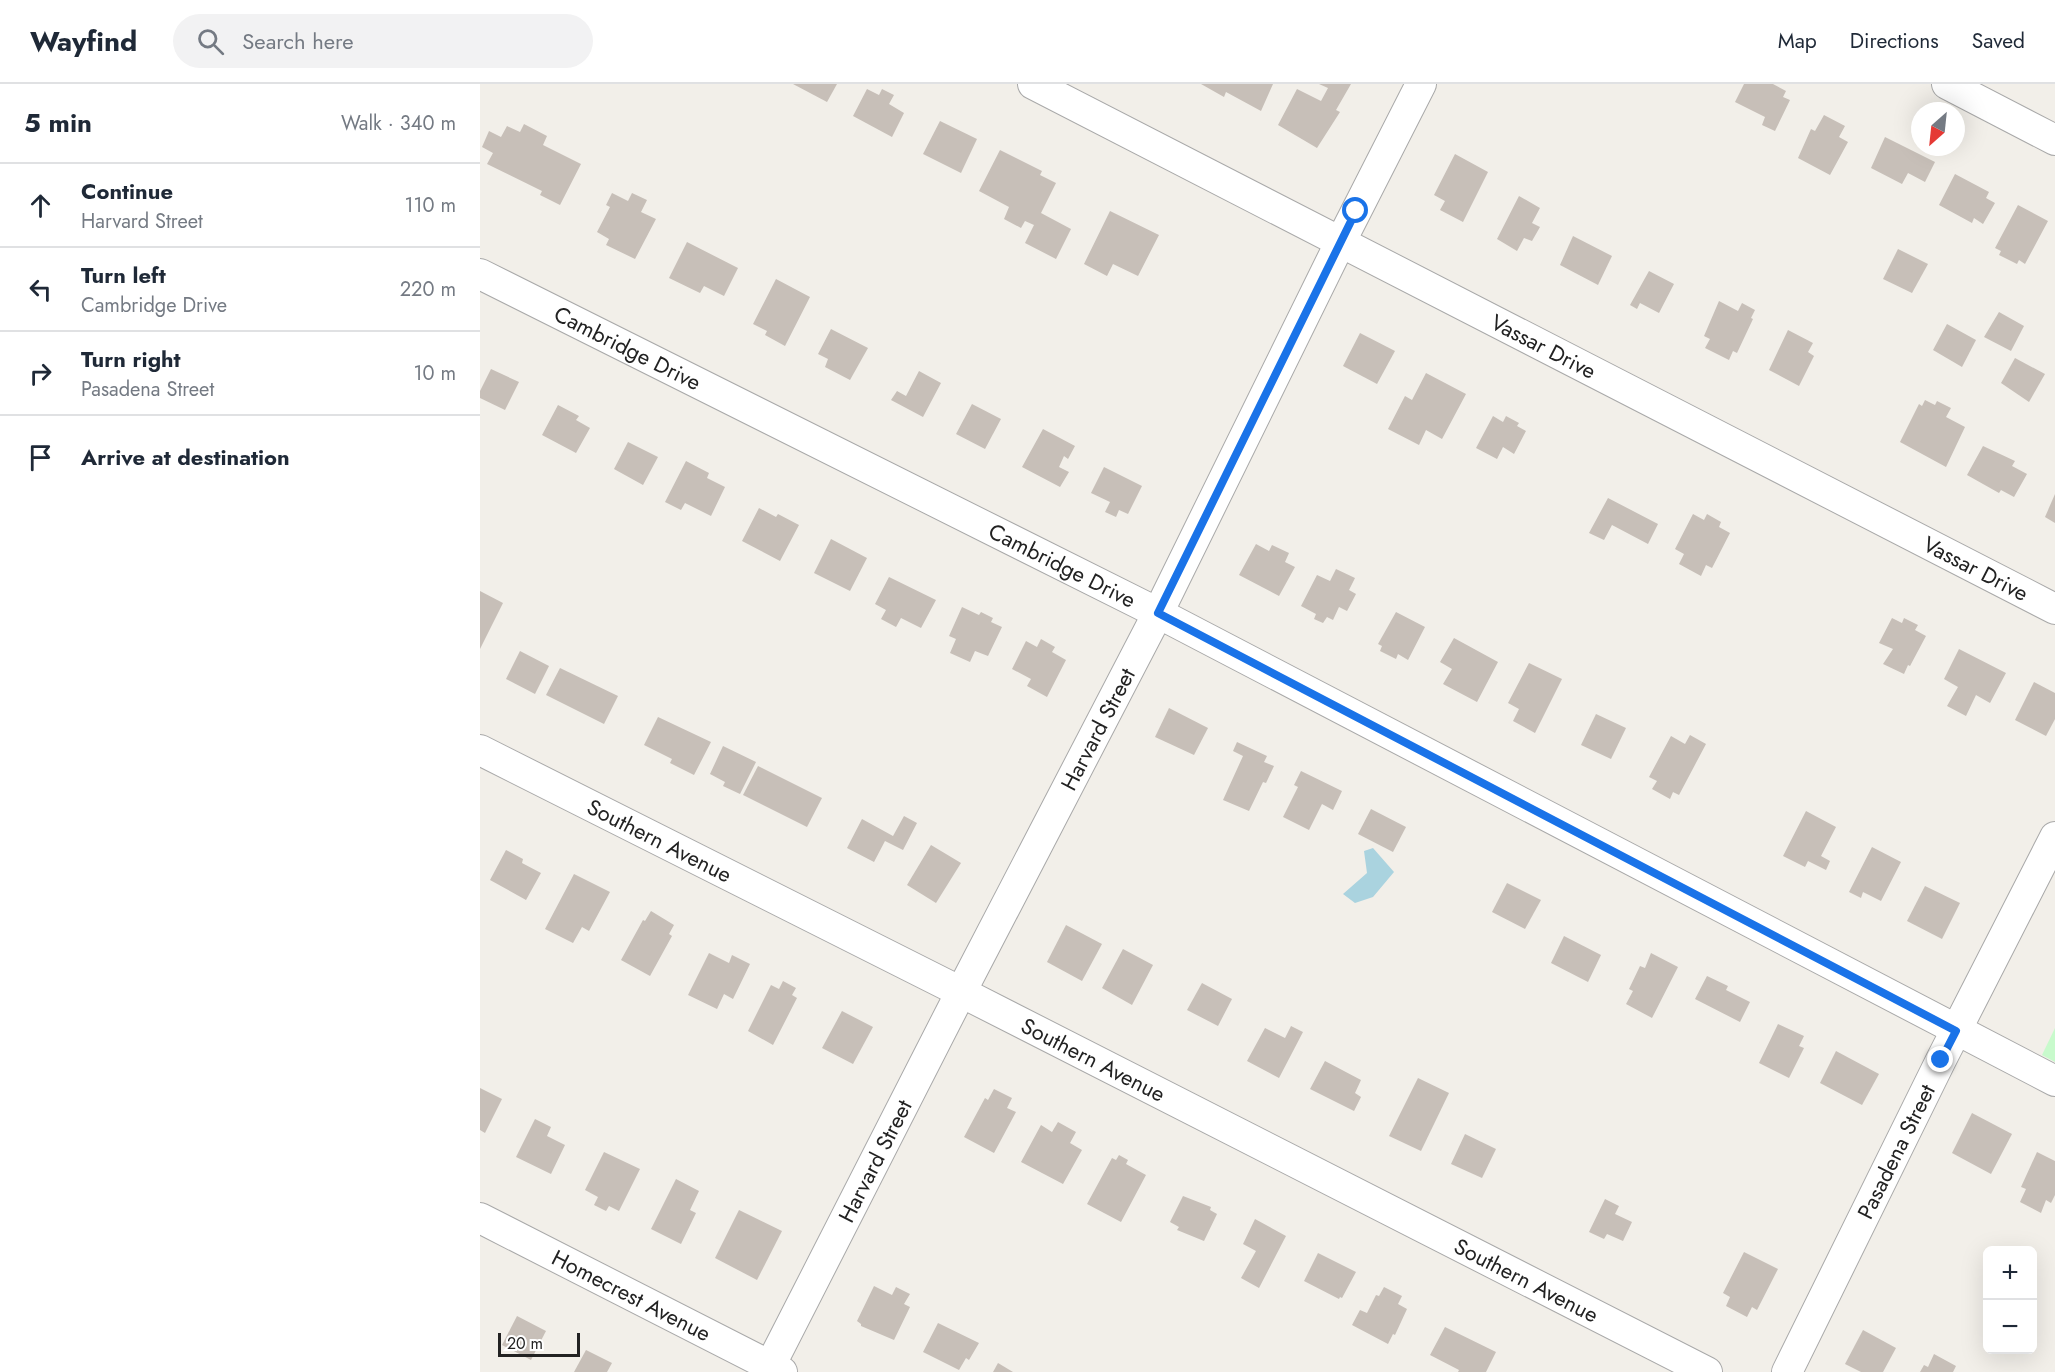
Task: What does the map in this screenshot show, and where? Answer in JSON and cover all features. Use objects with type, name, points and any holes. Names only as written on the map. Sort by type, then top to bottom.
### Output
[{"type":"street","name":"Vassar Drive","points":[[1034,84],[2055,609]]},
{"type":"street","name":"Harvard Street","points":[[773,1370],[961,992],[1158,613],[1421,84]]},
{"type":"street","points":[[1947,84],[2055,140]]},
{"type":"street","name":"Cambridge Drive","points":[[480,274],[1158,613],[2055,1081]]},
{"type":"street","name":"Southern Avenue","points":[[480,750],[1707,1372]]},
{"type":"street","name":"Pasadena Street","points":[[1787,1372],[2055,837]]},
{"type":"street","name":"Homecrest Avenue","points":[[480,1218],[773,1370]]},
{"type":"green space","points":[[2055,1028],[2055,1062],[2042,1055]]},
{"type":"water","points":[[1373,848],[1394,872],[1373,897],[1355,903],[1343,894],[1367,873],[1364,851]]},
{"type":"building","points":[[793,84],[837,84],[827,102]]},
{"type":"building","points":[[1201,84],[1273,84],[1261,111],[1226,92],[1224,97]]},
{"type":"building","points":[[1319,84],[1351,84],[1336,110],[1340,112],[1317,148],[1278,125],[1297,89],[1321,101],[1328,88]]},
{"type":"building","points":[[1744,84],[1773,84],[1786,91],[1783,97],[1790,100],[1775,131],[1762,125],[1765,117],[1735,102]]},
{"type":"building","points":[[867,89],[879,95],[882,89],[894,95],[889,104],[904,113],[892,137],[853,116]]},
{"type":"building","points":[[1824,115],[1845,126],[1839,137],[1848,142],[1830,175],[1798,158],[1811,129],[1815,131]]},
{"type":"building","points":[[940,121],[977,139],[961,173],[923,154]]},
{"type":"building","points":[[524,124],[547,136],[543,145],[581,164],[560,205],[540,195],[542,191],[487,164],[493,153],[482,147],[489,131],[501,137],[507,126],[520,132]]},
{"type":"building","points":[[1885,137],[1911,150],[1911,156],[1923,156],[1935,162],[1925,182],[1908,173],[1902,184],[1871,168]]},
{"type":"building","points":[[1000,150],[1042,171],[1040,175],[1056,183],[1041,213],[1071,229],[1056,259],[1025,243],[1034,225],[1025,221],[1021,228],[1004,219],[1009,207],[979,191]]},
{"type":"building","points":[[1455,154],[1488,172],[1463,222],[1440,210],[1445,201],[1434,195]]},
{"type":"building","points":[[1955,174],[1989,192],[1986,198],[1995,203],[1983,224],[1974,218],[1972,223],[1939,205]]},
{"type":"building","points":[[612,193],[628,201],[632,193],[647,200],[641,212],[656,219],[635,259],[606,245],[609,239],[597,232],[610,207],[606,205]]},
{"type":"building","points":[[1519,196],[1540,208],[1532,223],[1540,227],[1532,241],[1524,238],[1517,251],[1497,239]]},
{"type":"building","points":[[2018,205],[2048,221],[2025,264],[2019,260],[2017,264],[1999,255],[2001,251],[1995,248]]},
{"type":"building","points":[[1110,211],[1159,235],[1138,276],[1113,264],[1107,276],[1084,264]]},
{"type":"building","points":[[1573,236],[1612,256],[1598,285],[1560,265]]},
{"type":"building","points":[[687,242],[738,268],[724,296],[704,286],[700,293],[669,278]]},
{"type":"building","points":[[1898,249],[1928,264],[1912,293],[1883,279]]},
{"type":"building","points":[[1649,271],[1674,284],[1659,313],[1640,303],[1637,309],[1630,305]]},
{"type":"building","points":[[776,279],[810,297],[785,346],[765,335],[767,331],[753,324]]},
{"type":"building","points":[[1719,301],[1738,311],[1742,303],[1755,310],[1737,353],[1733,351],[1729,360],[1705,348],[1710,339],[1704,336]]},
{"type":"building","points":[[1999,312],[2024,326],[2011,351],[1984,337]]},
{"type":"building","points":[[1947,324],[1976,340],[1962,367],[1933,350]]},
{"type":"building","points":[[831,329],[868,348],[850,380],[825,367],[828,359],[818,354]]},
{"type":"building","points":[[1788,330],[1813,343],[1808,352],[1814,356],[1799,386],[1769,370]]},
{"type":"building","points":[[1360,333],[1395,351],[1377,384],[1343,366]]},
{"type":"building","points":[[2015,358],[2045,374],[2029,402],[2001,383]]},
{"type":"building","points":[[491,369],[519,382],[505,410],[480,398],[480,391]]},
{"type":"building","points":[[919,371],[941,383],[923,417],[891,400],[897,391],[906,396]]},
{"type":"building","points":[[1426,373],[1466,394],[1442,439],[1426,430],[1419,445],[1388,429],[1405,396],[1412,400]]},
{"type":"building","points":[[1925,400],[1935,405],[1937,401],[1951,408],[1946,417],[1965,427],[1946,467],[1900,442],[1919,404],[1922,406]]},
{"type":"building","points":[[972,404],[1001,419],[985,449],[956,434]]},
{"type":"building","points":[[558,405],[579,416],[576,420],[590,428],[576,453],[542,435]]},
{"type":"building","points":[[1493,416],[1503,422],[1506,416],[1519,423],[1517,426],[1526,431],[1514,454],[1503,447],[1497,459],[1476,448]]},
{"type":"building","points":[[1043,429],[1075,446],[1068,459],[1064,456],[1059,467],[1069,472],[1060,487],[1022,467]]},
{"type":"building","points":[[628,442],[658,457],[643,485],[614,469]]},
{"type":"building","points":[[1983,446],[2015,461],[2012,466],[2027,474],[2014,497],[2001,490],[1999,493],[1967,475]]},
{"type":"building","points":[[686,461],[709,473],[707,478],[725,487],[711,516],[685,503],[681,510],[665,502]]},
{"type":"building","points":[[1104,467],[1142,486],[1128,514],[1119,510],[1116,517],[1105,512],[1110,502],[1091,493]]},
{"type":"building","points":[[2055,494],[2055,523],[2045,517]]},
{"type":"building","points":[[1608,498],[1658,524],[1648,544],[1612,525],[1604,540],[1589,533]]},
{"type":"building","points":[[759,508],[776,517],[778,514],[799,525],[780,561],[742,541]]},
{"type":"building","points":[[1693,514],[1704,520],[1707,514],[1721,522],[1719,527],[1730,533],[1712,568],[1706,565],[1701,576],[1679,564],[1684,554],[1675,549]]},
{"type":"building","points":[[831,539],[867,558],[850,591],[814,573]]},
{"type":"building","points":[[1256,544],[1269,551],[1272,545],[1289,553],[1285,562],[1295,567],[1279,596],[1239,575]]},
{"type":"building","points":[[1336,569],[1355,578],[1349,590],[1356,594],[1347,611],[1339,607],[1333,620],[1327,617],[1323,623],[1314,619],[1316,614],[1301,606],[1317,575],[1330,581]]},
{"type":"building","points":[[889,577],[936,600],[921,628],[901,618],[896,627],[881,619],[886,610],[875,604]]},
{"type":"building","points":[[480,591],[503,603],[480,649]]},
{"type":"building","points":[[962,607],[979,615],[981,612],[993,618],[991,622],[1002,627],[988,656],[975,651],[970,662],[950,653],[956,639],[949,636]]},
{"type":"building","points":[[1396,612],[1425,627],[1408,660],[1398,654],[1396,659],[1380,651],[1382,646],[1378,644]]},
{"type":"building","points":[[1892,618],[1902,623],[1904,618],[1918,625],[1915,630],[1926,636],[1904,674],[1883,664],[1893,649],[1879,643]]},
{"type":"building","points":[[1454,638],[1498,662],[1477,702],[1443,684],[1452,669],[1440,662]]},
{"type":"building","points":[[1041,639],[1055,647],[1052,652],[1066,660],[1047,697],[1027,686],[1031,679],[1012,669],[1026,641],[1037,647]]},
{"type":"building","points":[[1959,649],[2006,673],[1990,703],[1976,695],[1966,716],[1947,706],[1958,687],[1944,679]]},
{"type":"building","points":[[520,651],[549,666],[535,694],[506,679]]},
{"type":"building","points":[[1529,663],[1562,679],[1535,733],[1513,721],[1519,709],[1508,703]]},
{"type":"building","points":[[560,668],[618,696],[604,724],[546,695]]},
{"type":"building","points":[[2034,682],[2055,693],[2055,719],[2046,736],[2015,720]]},
{"type":"building","points":[[1169,708],[1208,728],[1194,755],[1155,737]]},
{"type":"building","points":[[1596,714],[1626,728],[1611,759],[1581,745]]},
{"type":"building","points":[[658,717],[711,742],[694,775],[670,763],[672,759],[644,745]]},
{"type":"building","points":[[1690,735],[1706,744],[1679,795],[1673,792],[1670,799],[1652,789],[1657,781],[1649,777],[1671,736],[1685,744]]},
{"type":"building","points":[[1237,742],[1267,756],[1264,762],[1274,766],[1266,783],[1263,782],[1249,811],[1223,800],[1243,756],[1233,751]]},
{"type":"building","points":[[723,746],[756,762],[740,794],[723,786],[725,782],[710,774]]},
{"type":"building","points":[[758,766],[822,798],[807,827],[743,795]]},
{"type":"building","points":[[1301,771],[1342,791],[1333,810],[1322,804],[1309,830],[1283,817],[1298,787],[1294,785]]},
{"type":"building","points":[[1371,809],[1406,827],[1393,852],[1358,834]]},
{"type":"building","points":[[1806,811],[1836,827],[1821,856],[1830,861],[1826,870],[1808,861],[1805,867],[1783,856]]},
{"type":"building","points":[[904,816],[917,823],[903,850],[885,841],[874,862],[847,848],[862,819],[893,836]]},
{"type":"building","points":[[931,845],[961,863],[936,903],[907,885]]},
{"type":"building","points":[[1872,847],[1901,862],[1881,901],[1863,892],[1861,898],[1849,892]]},
{"type":"building","points":[[506,850],[523,859],[522,863],[541,873],[526,900],[490,880]]},
{"type":"building","points":[[574,874],[610,892],[589,931],[582,927],[573,943],[545,929]]},
{"type":"building","points":[[1507,883],[1541,900],[1525,929],[1492,912]]},
{"type":"building","points":[[1925,886],[1960,903],[1942,939],[1907,921]]},
{"type":"building","points":[[651,911],[674,925],[669,934],[672,936],[650,976],[621,960],[643,920],[645,921]]},
{"type":"building","points":[[1066,925],[1102,944],[1082,981],[1047,962]]},
{"type":"building","points":[[1564,936],[1601,955],[1588,982],[1551,963]]},
{"type":"building","points":[[1123,949],[1153,965],[1132,1005],[1102,988]]},
{"type":"building","points":[[709,953],[729,963],[732,955],[750,964],[733,999],[724,994],[717,1009],[688,995]]},
{"type":"building","points":[[1651,953],[1678,967],[1652,1018],[1626,1004],[1633,991],[1629,989],[1640,966],[1645,968]]},
{"type":"building","points":[[1707,976],[1728,986],[1726,990],[1750,1002],[1740,1022],[1695,999]]},
{"type":"building","points":[[783,981],[796,988],[792,995],[797,998],[773,1045],[748,1031],[771,985],[779,989]]},
{"type":"building","points":[[1202,983],[1232,999],[1218,1026],[1187,1010]]},
{"type":"building","points":[[842,1011],[873,1027],[853,1064],[822,1048]]},
{"type":"building","points":[[1778,1024],[1804,1036],[1799,1046],[1804,1048],[1789,1078],[1759,1063]]},
{"type":"building","points":[[1291,1026],[1303,1032],[1279,1078],[1247,1061],[1265,1028],[1285,1038]]},
{"type":"building","points":[[1836,1051],[1879,1074],[1862,1105],[1820,1083]]},
{"type":"building","points":[[1325,1061],[1361,1080],[1355,1093],[1361,1097],[1354,1111],[1310,1089]]},
{"type":"building","points":[[1418,1078],[1449,1093],[1421,1151],[1389,1136]]},
{"type":"building","points":[[480,1088],[502,1099],[485,1133],[480,1130]]},
{"type":"building","points":[[994,1089],[1012,1098],[1007,1108],[1016,1112],[994,1153],[964,1137],[985,1098],[988,1100]]},
{"type":"building","points":[[1972,1113],[2012,1134],[1991,1174],[1952,1153]]},
{"type":"building","points":[[535,1119],[551,1127],[547,1136],[565,1145],[551,1174],[516,1157]]},
{"type":"building","points":[[1058,1122],[1076,1132],[1070,1143],[1082,1150],[1063,1184],[1021,1162],[1041,1125],[1052,1132]]},
{"type":"building","points":[[1465,1134],[1496,1149],[1482,1178],[1451,1164]]},
{"type":"building","points":[[604,1152],[640,1169],[619,1211],[609,1206],[606,1211],[594,1205],[598,1197],[585,1190]]},
{"type":"building","points":[[2037,1152],[2055,1161],[2055,1195],[2051,1203],[2046,1200],[2041,1213],[2020,1202],[2026,1189],[2021,1187]]},
{"type":"building","points":[[1119,1155],[1128,1160],[1126,1164],[1146,1175],[1121,1222],[1087,1204],[1112,1158],[1116,1160]]},
{"type":"building","points":[[676,1179],[699,1191],[690,1210],[696,1213],[681,1244],[651,1229]]},
{"type":"building","points":[[1183,1196],[1211,1207],[1210,1210],[1217,1214],[1204,1241],[1177,1230],[1179,1227],[1170,1222]]},
{"type":"building","points":[[1605,1199],[1619,1206],[1615,1214],[1632,1222],[1623,1241],[1607,1234],[1604,1239],[1589,1232]]},
{"type":"building","points":[[739,1210],[782,1231],[757,1280],[715,1258]]},
{"type":"building","points":[[1255,1219],[1286,1236],[1259,1288],[1241,1278],[1256,1251],[1243,1244]]},
{"type":"building","points":[[1744,1252],[1778,1269],[1757,1310],[1752,1307],[1747,1317],[1726,1306],[1730,1297],[1723,1293]]},
{"type":"building","points":[[1318,1253],[1356,1272],[1342,1298],[1339,1299],[1304,1281]]},
{"type":"building","points":[[874,1286],[892,1295],[896,1287],[910,1294],[904,1304],[910,1307],[894,1340],[861,1326],[857,1321]]},
{"type":"building","points":[[1384,1287],[1402,1296],[1398,1304],[1407,1309],[1395,1335],[1393,1334],[1388,1344],[1352,1325],[1360,1310],[1367,1313],[1376,1295],[1379,1296]]},
{"type":"building","points":[[517,1316],[546,1331],[531,1360],[502,1345]]},
{"type":"building","points":[[938,1323],[979,1343],[969,1360],[966,1358],[959,1370],[923,1352]]},
{"type":"building","points":[[1445,1327],[1496,1352],[1486,1372],[1458,1372],[1459,1370],[1430,1355]]},
{"type":"building","points":[[1863,1330],[1896,1348],[1883,1372],[1861,1372],[1845,1364]]},
{"type":"building","points":[[586,1350],[612,1363],[607,1372],[574,1372]]},
{"type":"building","points":[[1934,1354],[1956,1366],[1953,1372],[1920,1372],[1924,1365],[1928,1367]]},
{"type":"building","points":[[998,1363],[1013,1372],[993,1372]]},
{"type":"route","points":[[1356,211],[1158,613],[1956,1031],[1941,1060]]}]
